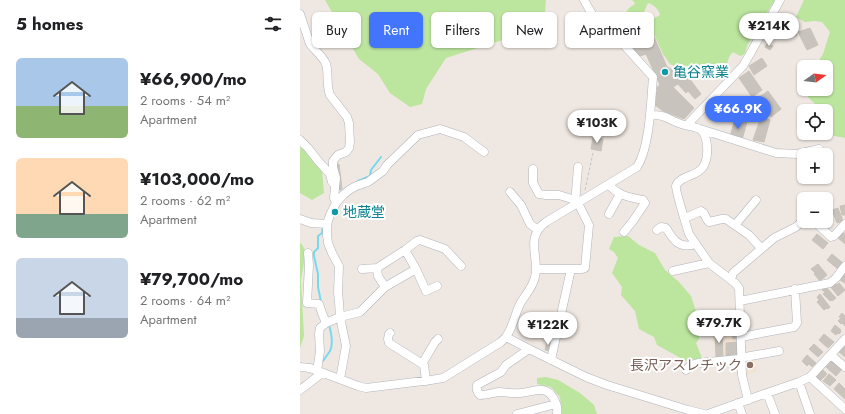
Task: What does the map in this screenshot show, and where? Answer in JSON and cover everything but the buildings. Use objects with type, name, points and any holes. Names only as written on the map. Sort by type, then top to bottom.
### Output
[{"type":"street","points":[[300,367],[310,368],[366,388],[426,381],[443,378],[501,342],[506,337],[520,304],[535,278],[536,270],[534,239],[541,226],[637,167],[642,160],[650,115],[653,77],[624,45],[601,26],[584,0]]},
{"type":"street","points":[[687,125],[743,66],[780,0]]},
{"type":"street","points":[[300,14],[312,48],[326,64],[330,95],[347,117],[349,123],[349,148],[344,154],[338,155],[333,161],[333,168],[336,178],[334,192],[336,203]]},
{"type":"street","points":[[650,115],[662,116],[676,122],[776,153],[797,154]]},
{"type":"street","points":[[340,379],[346,346],[340,317],[338,293],[339,266],[328,243],[327,224],[336,203],[342,195],[349,190],[368,182],[383,171],[418,135],[440,129],[464,137],[484,152]]},
{"type":"street","points":[[699,129],[706,139],[706,160],[703,167],[696,174],[683,179],[678,183],[676,187],[677,193],[692,245],[709,263],[739,288],[742,375],[748,400]]},
{"type":"street","points":[[300,140],[330,174],[334,192]]},
{"type":"street","points":[[536,270],[584,269],[586,265],[589,225],[578,202],[578,167]]},
{"type":"street","points":[[533,169],[533,183],[539,194],[559,195],[578,202]]},
{"type":"street","points":[[609,185],[620,194],[643,200],[645,203],[633,222],[624,232]]},
{"type":"street","points":[[510,192],[521,205],[528,221],[538,230]]},
{"type":"street","points":[[609,214],[620,194]]},
{"type":"street","points":[[735,225],[756,200]]},
{"type":"street","points":[[685,218],[701,212],[708,221],[711,222],[724,218],[749,235],[762,248]]},
{"type":"street","points":[[300,219],[311,223],[327,224]]},
{"type":"street","points":[[821,228],[831,237],[834,236],[845,224]]},
{"type":"street","points":[[731,280],[733,273],[774,238],[797,225]]},
{"type":"street","points":[[657,230],[661,227],[665,227],[674,240],[682,245],[692,245]]},
{"type":"street","points":[[362,269],[377,268],[420,240],[445,249],[460,266]]},
{"type":"street","points":[[669,241],[681,248],[692,245]]},
{"type":"street","points":[[405,250],[426,291],[438,286]]},
{"type":"street","points":[[308,253],[309,265],[307,303],[319,304],[326,323]]},
{"type":"street","points":[[673,271],[709,263]]},
{"type":"street","points":[[740,301],[830,283],[845,266]]},
{"type":"street","points":[[377,268],[378,276],[385,287]]},
{"type":"street","points":[[300,390],[320,372],[320,328],[326,323],[340,317],[360,312],[385,287],[416,269]]},
{"type":"street","points":[[551,360],[571,269]]},
{"type":"street","points":[[741,337],[794,327],[797,323],[795,290]]},
{"type":"street","points":[[701,319],[740,317]]},
{"type":"street","points":[[390,333],[388,337],[389,343],[425,367],[426,381]]},
{"type":"street","points":[[506,337],[586,377],[688,412],[704,414]]},
{"type":"street","points":[[422,364],[438,339]]},
{"type":"street","points":[[708,414],[810,378],[845,339]]},
{"type":"street","points":[[529,349],[506,365],[501,372],[477,385],[476,389],[480,395],[501,392],[520,393],[546,390],[550,393],[558,407],[557,414]]},
{"type":"street","points":[[686,370],[690,365],[698,363],[739,359],[779,351]]},
{"type":"street","points":[[831,355],[845,367]]},
{"type":"street","points":[[810,378],[845,409]]},
{"type":"street","points":[[799,382],[810,414]]},
{"type":"street","points":[[768,393],[775,414]]},
{"type":"street","points":[[738,403],[742,414]]},
{"type":"street","points":[[517,414],[556,404]]},
{"type":"path","points":[[578,202],[593,153]]},
{"type":"shaded area","points":[[713,319],[737,321],[738,357],[715,357]]},
{"type":"shaded area","name":"長沢アスレチック","points":[[754,357],[757,372],[746,375],[745,358]]},
{"type":"green space","points":[[325,0],[546,0],[545,12],[502,12],[502,40],[494,43],[494,12],[431,12],[431,48],[478,48],[446,58],[426,89],[422,104],[410,107],[390,93],[378,74],[359,59],[353,48],[361,48],[361,12],[332,12]]},
{"type":"green space","points":[[632,0],[775,0],[747,46],[745,53],[740,56],[733,52],[729,58],[726,71],[720,79],[709,80],[702,79],[695,74],[689,73],[670,64],[663,54],[654,34],[654,18],[659,16],[659,12],[648,3],[644,12],[626,12],[635,3]]},
{"type":"green space","points":[[804,0],[845,0],[845,138],[833,136],[833,104],[815,104],[808,97],[833,96],[833,60],[819,60],[823,54],[830,32],[822,22],[805,22],[796,17]]},
{"type":"green space","points":[[300,147],[310,155],[322,171],[324,193],[312,200],[300,193]]},
{"type":"green space","points":[[628,236],[639,245],[655,253],[665,270],[679,282],[691,296],[699,321],[699,339],[696,343],[702,358],[686,361],[657,345],[654,337],[639,329],[635,311],[621,295],[622,287],[612,273],[618,258],[614,252],[609,249],[614,237]]},
{"type":"green space","points":[[300,242],[306,251],[301,280],[304,336],[300,348]]},
{"type":"green space","points":[[546,377],[558,380],[580,393],[594,405],[597,414],[562,414],[560,397],[551,387],[537,384],[537,378]]},
{"type":"waterway","points":[[358,181],[370,176],[371,170],[381,157]]},
{"type":"waterway","points":[[321,302],[314,252],[318,248],[318,236],[322,233],[323,227]]},
{"type":"waterway","points":[[323,361],[332,345],[329,325]]},
{"type":"place","name":"亀谷窯業","points":[[665,72]]},
{"type":"place","name":"地蔵堂","points":[[335,212]]},
{"type":"place","name":"長沢アスレチック","points":[[750,365]]}]
